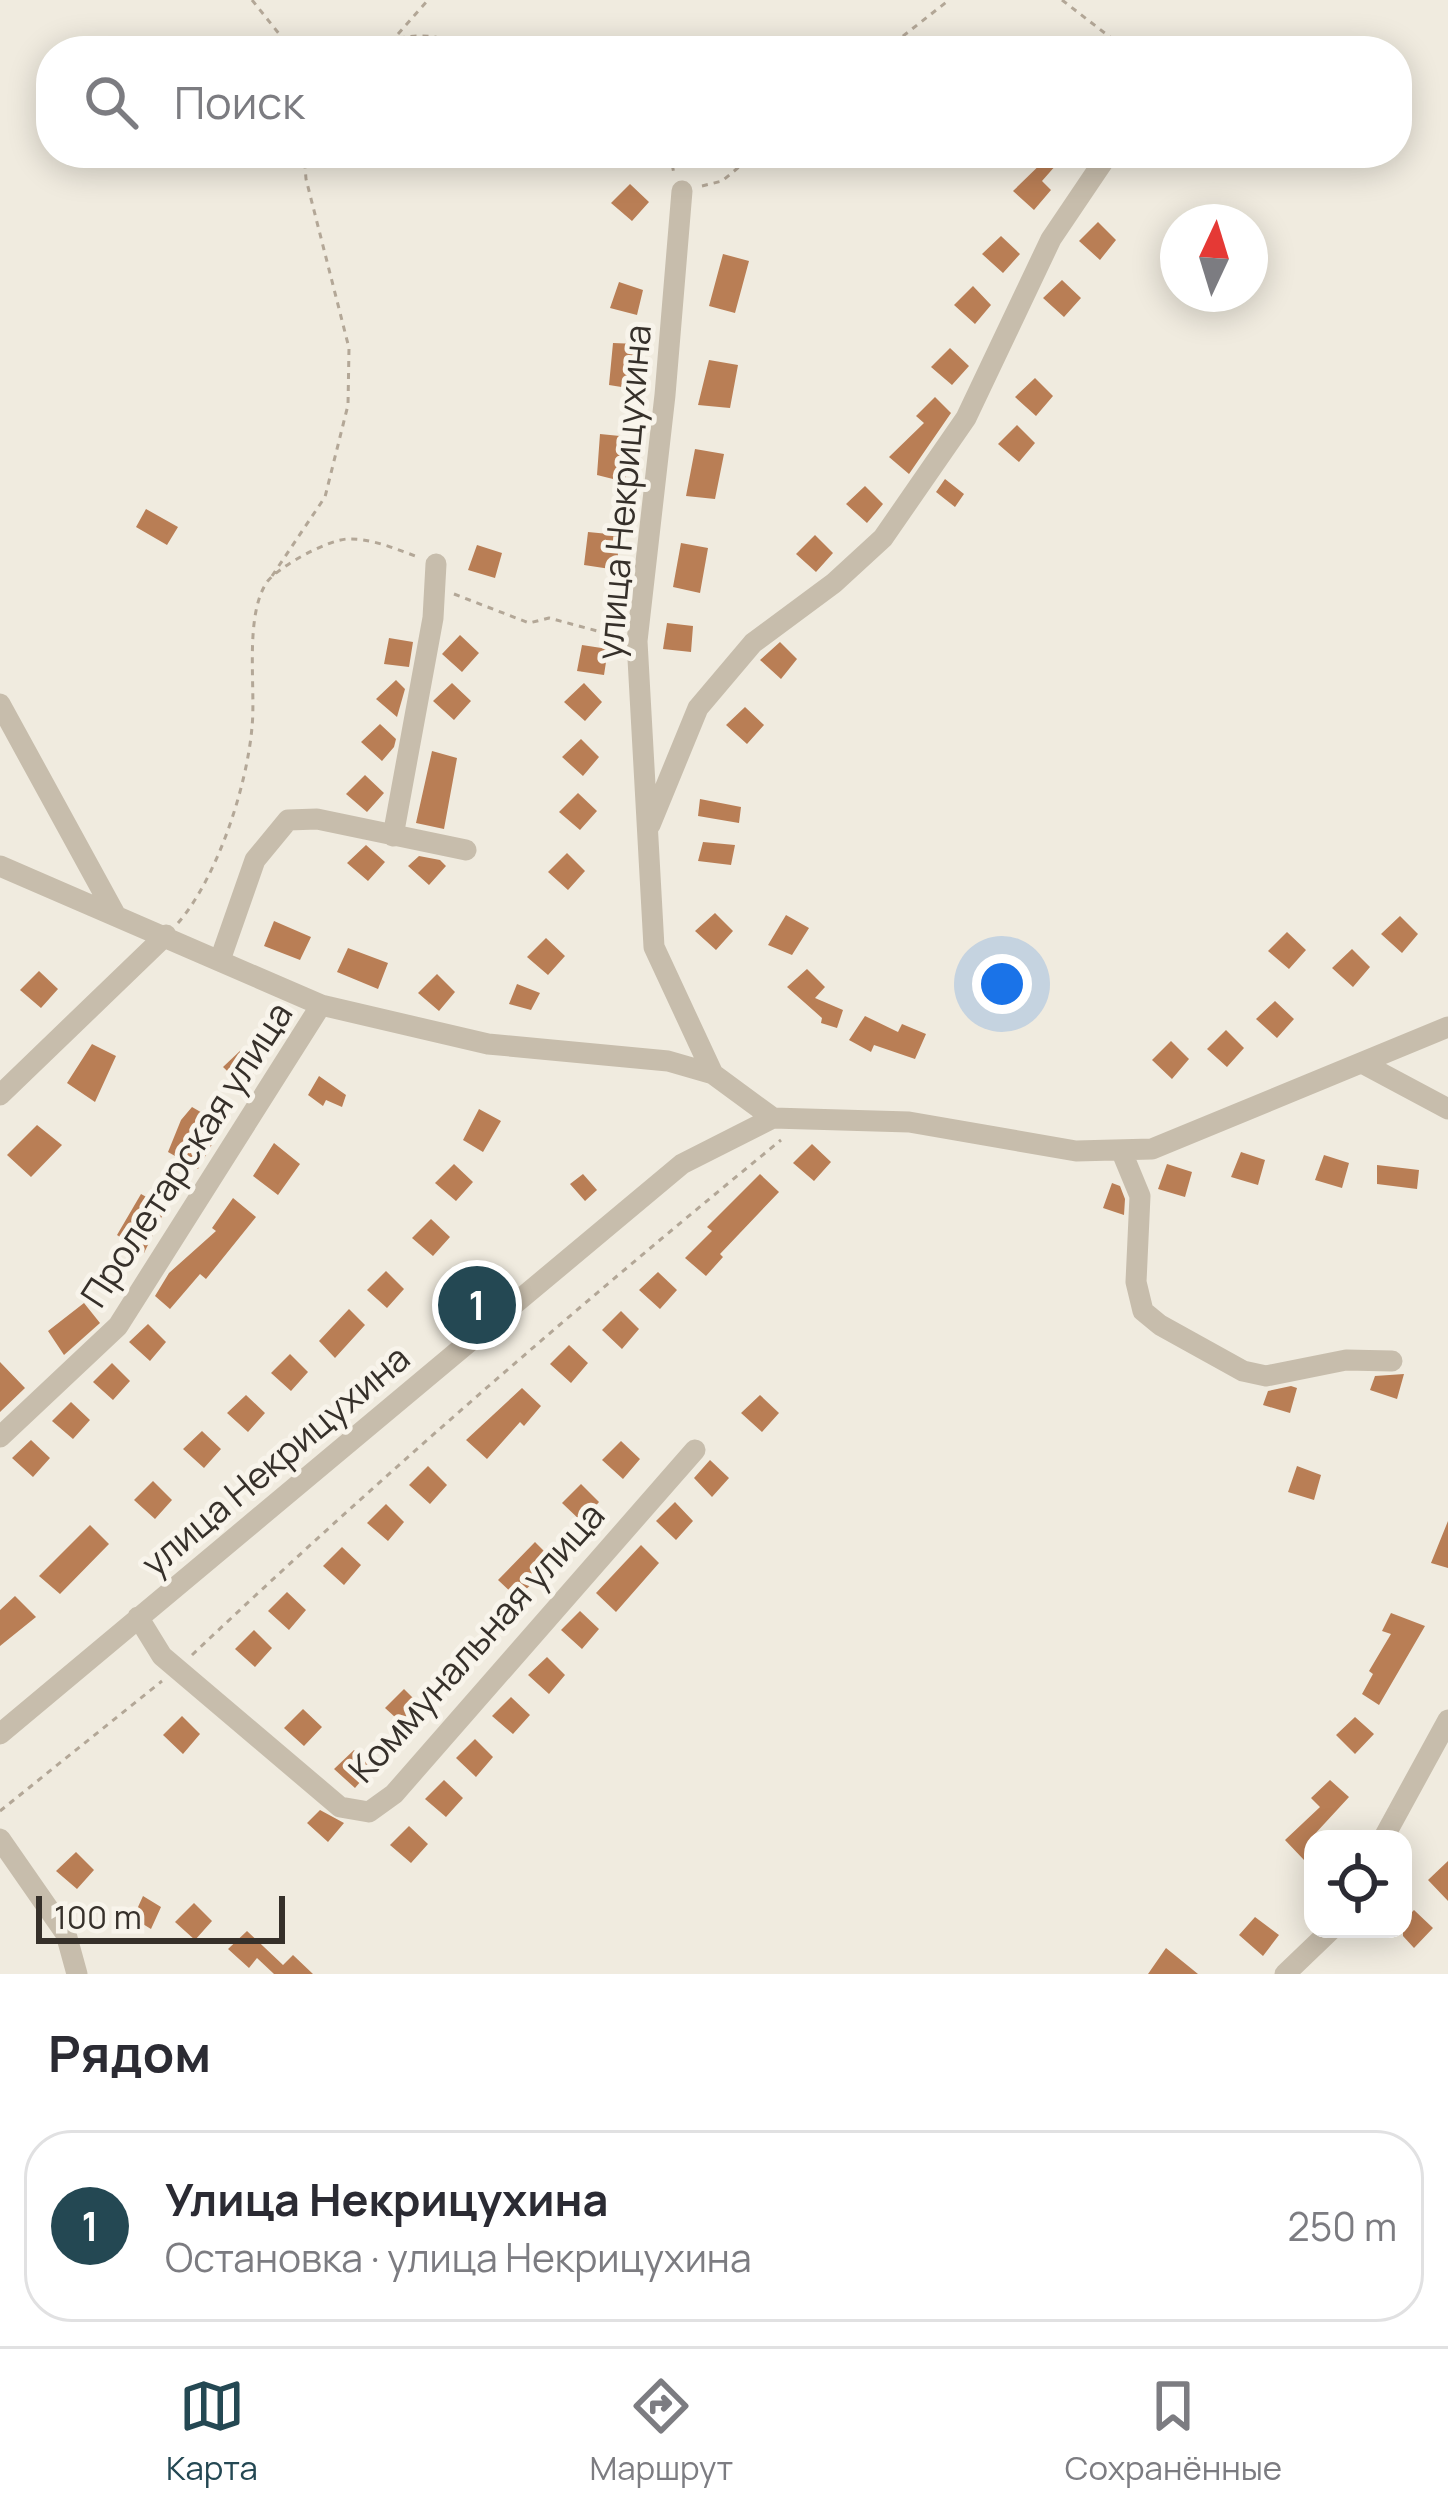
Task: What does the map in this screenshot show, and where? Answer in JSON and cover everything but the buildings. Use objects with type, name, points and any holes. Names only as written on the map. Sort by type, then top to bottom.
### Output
[{"type":"street","points":[[648,831],[698,708],[754,643],[884,538],[966,418],[1052,239],[1099,168]]},
{"type":"street","name":"улица Некрицухина","points":[[682,191],[637,641],[654,947],[713,1073]]},
{"type":"street","points":[[393,836],[433,618],[436,576]]},
{"type":"street","points":[[0,704],[115,914]]},
{"type":"street","points":[[220,960],[255,860],[288,820],[316,819],[466,850]]},
{"type":"street","points":[[0,866],[321,1006],[488,1044],[668,1061],[713,1073],[772,1118],[910,1121],[1076,1151],[1152,1148],[1448,1027]]},
{"type":"street","points":[[0,1095],[166,935]]},
{"type":"street","name":"Пролетарская улица","points":[[0,1437],[118,1326],[321,1006]]},
{"type":"street","points":[[1362,1063],[1448,1109]]},
{"type":"street","name":"улица Некрицухина","points":[[0,1734],[682,1164],[772,1118]]},
{"type":"street","points":[[1121,1150],[1140,1196],[1136,1282],[1143,1311],[1160,1325],[1244,1371],[1266,1376],[1346,1360],[1392,1361]]},
{"type":"street","name":"Коммунальная улица","points":[[138,1617],[162,1656],[340,1807],[369,1812],[394,1794],[694,1450]]},
{"type":"street","points":[[1388,1830],[1448,1720]]},
{"type":"street","points":[[0,1839],[66,1934],[77,1974]]},
{"type":"street","points":[[1285,1974],[1323,1938]]},
{"type":"street","points":[[1300,1974],[1326,1938]]},
{"type":"path","points":[[252,0],[280,36]]},
{"type":"path","points":[[397,35],[428,0]]},
{"type":"path","points":[[903,36],[950,0]]},
{"type":"path","points":[[1062,0],[1109,36]]},
{"type":"path","points":[[397,35],[411,36]]},
{"type":"path","points":[[166,935],[183,918],[204,881],[233,815],[252,731],[256,616],[267,582],[326,497],[348,405],[349,348],[305,168]]},
{"type":"path","points":[[672,168],[682,191],[722,182],[738,168]]},
{"type":"path","points":[[267,582],[294,560],[345,539],[383,544],[529,623],[549,618],[637,641]]},
{"type":"path","points":[[0,1811],[177,1669],[329,1525],[808,1117]]},
{"type":"place","name":"Улица Некрицухина","points":[[477,1305]]}]
